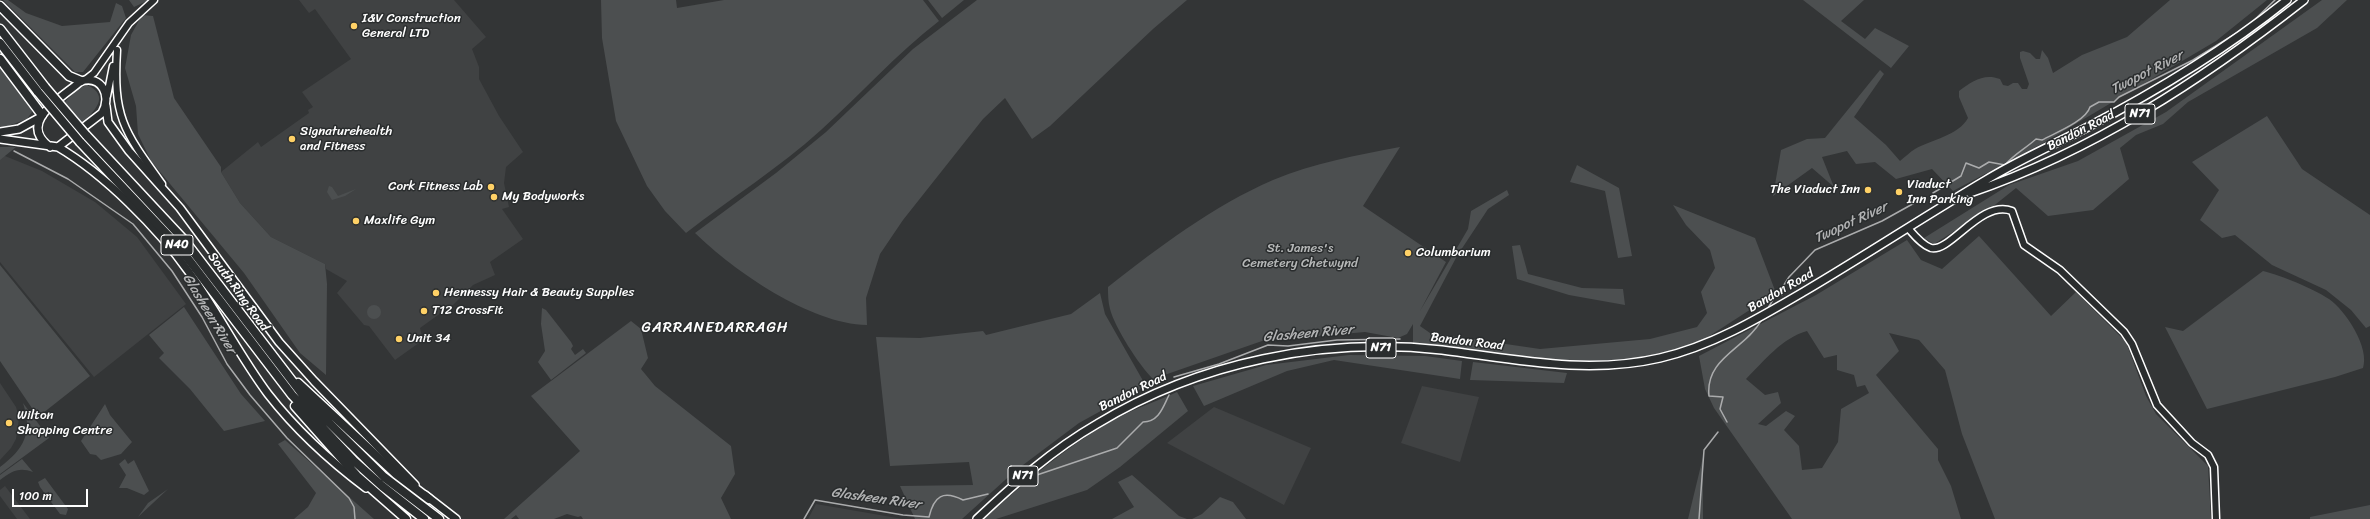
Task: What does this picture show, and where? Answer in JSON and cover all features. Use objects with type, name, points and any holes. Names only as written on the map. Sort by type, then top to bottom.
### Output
[{"type":"highway","points":[[0,6],[69,76],[83,81]]},
{"type":"highway","name":"South Ring Road","points":[[0,28],[41,90],[80,142],[179,247],[228,310],[262,359],[292,395],[354,461],[382,486],[424,519]]},
{"type":"highway","name":"South Ring Road","points":[[0,43],[41,90],[86,135],[185,241],[231,300],[259,341],[309,403],[355,451],[384,477],[439,519]]},
{"type":"highway","points":[[0,59],[40,116]]},
{"type":"highway","points":[[259,341],[302,388],[359,441],[396,474],[429,499]]},
{"type":"highway","points":[[262,359],[288,398],[323,439],[357,476],[406,519]]},
{"type":"main road","name":"Bandon Road","points":[[977,519],[1028,472],[1096,424],[1153,395],[1211,373],[1277,356],[1346,348],[1435,350],[1557,365],[1609,365],[1654,360],[1703,345],[1755,321],[1990,177],[2149,93],[2211,55],[2287,0]]},
{"type":"main road","name":"Bandon Road","points":[[1958,197],[1990,186],[2068,153],[2116,128],[2178,92],[2304,0]]},
{"type":"main road","points":[[0,132],[19,129],[40,116],[83,81],[95,82],[102,87],[107,96],[106,106],[108,122],[125,145],[180,208],[279,342],[314,381],[429,499],[456,519]]},
{"type":"main road","points":[[58,147],[98,117],[106,106]]},
{"type":"main road","points":[[40,116],[37,130],[40,138],[50,147]]},
{"type":"main road","points":[[0,139],[58,147],[71,155],[118,194],[174,252],[189,271],[259,381],[298,429],[351,477],[406,519]]},
{"type":"street","points":[[83,81],[94,73],[136,15],[154,0]]},
{"type":"street","points":[[107,96],[119,39]]},
{"type":"street","points":[[117,50],[116,92],[118,111],[127,134],[180,208]]},
{"type":"street","points":[[1908,228],[1925,245],[1933,248],[1939,248],[1961,230],[1990,212],[2000,209],[2012,211],[2024,245],[2060,270],[2124,332],[2132,344],[2157,405],[2192,443],[2212,460],[2214,468],[2216,519]]},
{"type":"shaded area","points":[[299,0],[454,0],[486,37],[472,49],[479,67],[479,79],[499,116],[523,152],[506,167],[504,183],[509,207],[502,209],[523,239],[490,262],[495,275],[473,285],[446,312],[445,310],[420,328],[423,340],[395,360],[369,326],[364,325],[337,293],[347,281],[326,269],[325,264],[271,237],[240,203],[221,172],[258,142],[261,147],[309,113],[308,110],[313,107],[302,92],[351,59],[315,9],[309,13]]},
{"type":"shaded area","points":[[0,154],[42,171],[95,202],[137,237],[186,304],[94,377],[0,262]]},
{"type":"shaded area","name":"Wilton Shopping Centre","points":[[0,383],[16,407],[19,418],[16,439],[11,448],[0,460]]},
{"type":"shaded area","points":[[1422,386],[1479,397],[1460,462],[1401,443]]},
{"type":"shaded area","points":[[1214,407],[1311,448],[1284,505],[1167,443]]},
{"type":"shaded area","points":[[5,486],[30,519],[17,519],[0,496],[0,490]]},
{"type":"shaded area","points":[[816,504],[903,519],[808,519]]},
{"type":"green space","points":[[3,0],[8,0],[26,13],[62,26],[110,22],[116,3],[122,6],[126,18],[83,72],[75,72]]},
{"type":"green space","points":[[129,0],[149,0],[134,7]]},
{"type":"green space","points":[[601,0],[676,0],[677,8],[724,0],[923,0],[939,21],[908,47],[805,144],[686,233],[665,211],[647,186],[616,121],[602,38]]},
{"type":"green space","points":[[928,0],[964,0],[942,18]]},
{"type":"green space","points":[[977,0],[1187,0],[1153,29],[1050,126],[1032,139],[1005,98],[983,119],[903,220],[880,254],[866,298],[867,325],[845,322],[822,316],[774,293],[730,263],[695,233],[776,173],[826,132],[913,49]]},
{"type":"green space","points":[[1803,0],[1864,0],[1841,21],[1865,39],[1875,28],[1909,46],[1891,68]]},
{"type":"green space","points":[[2170,0],[2267,0],[2216,41],[2045,142],[1953,191],[1932,169],[1896,179],[1875,162],[1856,164],[1847,151],[1822,157],[1834,187],[1812,168],[1773,196],[1781,150],[1807,139],[1825,138],[1880,70],[1884,74],[1854,117],[1886,145],[1900,161],[1915,149],[1951,133],[1964,124],[1968,118],[1959,97],[1959,91],[1973,81],[1994,77],[2000,79],[2003,85],[2008,86],[2013,83],[2018,83],[2022,89],[2027,89],[2029,84],[2020,58],[2020,52],[2023,51],[2030,53],[2036,59],[2040,59],[2042,50],[2048,58],[2053,73],[2082,55],[2127,37]]},
{"type":"green space","points":[[2322,0],[2347,0],[2317,28],[2188,102],[2163,124],[2136,135],[2120,148],[2129,179],[2093,210],[2048,216],[2016,188],[1991,208],[1934,244],[1924,238],[2009,185],[2078,161],[2166,112]]},
{"type":"green space","points":[[142,15],[153,16],[174,98],[221,167],[221,172],[240,203],[271,237],[325,264],[327,284],[326,375],[300,353],[244,273],[151,161],[138,134],[136,106],[125,68],[131,35]]},
{"type":"green space","points":[[0,63],[30,103],[32,112],[27,119],[0,129]]},
{"type":"green space","points":[[87,85],[94,89],[98,94],[99,99],[98,104],[92,114],[83,123],[65,102],[77,89]]},
{"type":"green space","points":[[2267,116],[2302,169],[2370,215],[2370,326],[2366,328],[2351,310],[2326,290],[2272,265],[2235,235],[2222,238],[2200,220],[2219,190],[2192,162]]},
{"type":"green space","points":[[0,147],[16,147],[0,160]]},
{"type":"green space","name":"St. James's Cemetery Chetwynd","points":[[1400,147],[1363,206],[1446,262],[1420,311],[1468,229],[1471,211],[1507,190],[1509,195],[1488,209],[1457,256],[1420,326],[1430,333],[1540,349],[1650,339],[1697,327],[1707,313],[1701,292],[1715,268],[1710,250],[1686,225],[1673,205],[1755,238],[1776,293],[1697,344],[1645,358],[1578,363],[1413,343],[1413,324],[1407,334],[1398,338],[1365,332],[1262,341],[1153,379],[1147,373],[1117,326],[1109,306],[1108,287],[1187,228],[1251,190],[1288,174],[1320,164]]},
{"type":"green space","points":[[1577,165],[1619,188],[1632,256],[1618,258],[1605,191],[1570,182]]},
{"type":"green space","points":[[329,186],[332,187],[338,196],[356,189],[345,196],[332,200],[327,192]]},
{"type":"green space","points":[[1979,236],[2051,316],[2076,292],[2126,342],[2146,396],[2156,414],[2208,466],[2211,519],[1995,519],[1962,434],[1945,370],[1919,340],[1889,333],[1899,351],[1876,375],[1938,449],[1938,460],[1951,486],[1961,519],[1792,519],[1714,408],[1705,389],[1699,356],[1816,295],[1907,240],[1921,260],[1942,269]],"holes":[[[1807,331],[1824,358],[1837,355],[1837,370],[1854,375],[1857,387],[1865,385],[1869,393],[1841,409],[1838,442],[1822,468],[1802,470],[1799,446],[1784,430],[1795,416],[1786,411],[1766,426],[1758,424],[1781,403],[1778,392],[1765,395],[1746,379],[1781,345],[1798,334]]]},
{"type":"green space","points":[[1520,245],[1528,274],[1582,288],[1623,289],[1625,305],[1569,295],[1517,279],[1512,246]]},
{"type":"green space","points":[[0,265],[90,376],[38,417],[0,361]]},
{"type":"green space","points":[[2263,271],[2306,287],[2329,299],[2336,305],[2355,330],[2360,341],[2363,350],[2363,368],[2335,377],[2207,409],[2165,327],[2183,331]]},
{"type":"green space","points":[[1100,293],[1105,314],[1146,386],[1079,423],[1015,471],[962,519],[915,519],[900,486],[973,485],[969,462],[890,466],[876,337],[920,338],[983,331],[986,335],[1071,314]]},
{"type":"green space","points":[[371,305],[377,305],[381,309],[381,315],[377,319],[371,319],[367,315],[367,309]]},
{"type":"green space","points":[[184,307],[241,394],[265,421],[224,431],[190,389],[159,358],[164,353],[149,335]]},
{"type":"green space","points":[[542,308],[546,310],[571,342],[573,346],[571,349],[575,355],[583,349],[586,353],[551,380],[538,362],[545,351],[541,324]]},
{"type":"green space","points":[[631,321],[641,329],[648,358],[641,369],[655,386],[731,446],[735,474],[721,498],[731,519],[583,519],[581,516],[578,517],[567,514],[554,519],[519,519],[516,515],[511,519],[504,519],[580,451],[531,396]]},
{"type":"green space","points":[[1349,355],[1425,356],[1462,361],[1460,379],[1334,360],[1287,371],[1204,406],[1193,386],[1266,365]]},
{"type":"green space","points":[[1473,362],[1567,373],[1564,383],[1470,380]]},
{"type":"green space","points":[[1177,392],[1188,411],[1120,467],[1087,490],[996,519],[984,519],[1044,467],[1076,443],[1110,422]]},
{"type":"green space","points":[[23,403],[49,438],[0,474],[0,467],[15,454],[24,440],[27,423]]},
{"type":"green space","points":[[105,404],[110,415],[132,442],[121,454],[101,460],[96,455],[90,454],[81,441]]},
{"type":"green space","points":[[285,440],[374,519],[294,519],[308,507],[316,493],[278,444]]},
{"type":"green space","points":[[1703,457],[1703,519],[1688,519]]},
{"type":"green space","points":[[22,459],[33,472],[20,470],[8,474],[0,480],[0,475]]},
{"type":"green space","points":[[125,459],[128,464],[134,460],[149,491],[144,495],[127,488],[119,488],[126,475],[119,464]]},
{"type":"green space","points":[[1132,475],[1179,516],[1187,519],[1112,519],[1134,507],[1118,482]]},
{"type":"green space","points":[[45,478],[68,509],[66,515],[60,514],[40,487],[38,482]]},
{"type":"green space","points":[[168,489],[138,517],[148,503]]},
{"type":"green space","points":[[1220,497],[1233,502],[1246,519],[1192,519],[1202,514]]},
{"type":"green space","points":[[2370,505],[2370,519],[2310,519],[2310,517]]},
{"type":"waterway","name":"Twopot River","points":[[1933,193],[1961,176],[1966,163],[1979,168],[1989,162],[2005,165],[2036,139],[2042,140],[2076,122],[2083,117],[2090,107],[2099,102],[2114,102],[2119,97],[2193,60],[2248,26],[2275,0]]},
{"type":"waterway","name":"Glasheen River","points":[[14,151],[68,179],[133,224],[172,271],[202,317],[227,364],[250,395],[287,438],[349,498],[354,507],[355,519]]},
{"type":"waterway","name":"Twopot River","points":[[1782,295],[1782,288],[1789,277],[1815,250],[1882,221],[1918,201]]},
{"type":"waterway","name":"Twopot River","points":[[1768,308],[1774,298]]},
{"type":"waterway","name":"Twopot River","points":[[1727,422],[1720,409],[1723,397],[1709,396],[1709,383],[1713,372],[1719,363],[1746,339],[1761,321]]},
{"type":"waterway","name":"Glasheen River","points":[[1174,377],[1219,364],[1268,345],[1288,346],[1337,340],[1400,339]]},
{"type":"waterway","name":"Glasheen River","points":[[1031,477],[1117,448],[1143,422],[1157,417],[1169,395]]},
{"type":"waterway","name":"Twopot River","points":[[1699,519],[1704,450],[1718,432]]},
{"type":"waterway","name":"Glasheen River","points":[[804,519],[815,500],[903,515],[929,517],[934,504],[940,497],[945,495],[950,495],[963,500],[988,494]]},
{"type":"place","name":"I&V Construction General LTD","points":[[354,26]]},
{"type":"place","name":"Signaturehealth and Fitness","points":[[292,139]]},
{"type":"place","name":"Cork Fitness Lab","points":[[491,187]]},
{"type":"place","name":"The Viaduct Inn","points":[[1868,190]]},
{"type":"place","name":"Viaduct Inn Parking","points":[[1899,192]]},
{"type":"place","name":"My Bodyworks","points":[[494,197]]},
{"type":"place","name":"Maxlife Gym","points":[[356,221]]},
{"type":"place","name":"Columbarium","points":[[1408,253]]},
{"type":"place","name":"Hennessy Hair & Beauty Supplies","points":[[436,293]]},
{"type":"place","name":"T12 CrossFit","points":[[424,311]]},
{"type":"place","name":"Unit 34","points":[[399,339]]},
{"type":"place","name":"Wilton Shopping Centre","points":[[9,423]]},
{"type":"district","name":"GARRANEDARRAGH","points":[[715,328]]}]
